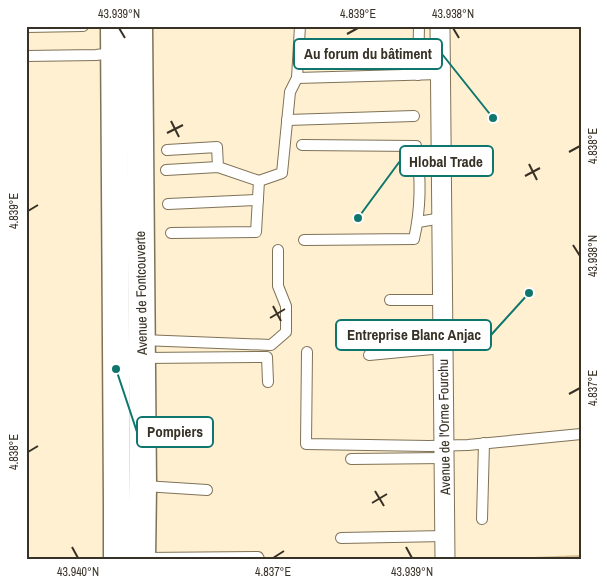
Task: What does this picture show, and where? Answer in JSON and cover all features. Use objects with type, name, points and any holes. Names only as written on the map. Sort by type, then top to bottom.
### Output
[{"type":"main road","name":"Avenue de Fontcouverte","points":[[114,26],[117,502],[133,558]]},
{"type":"main road","name":"Avenue de Fontcouverte","points":[[133,558],[143,486],[139,26]]},
{"type":"street","name":"Avenue de l'Orme Fourchu","points":[[440,26],[445,559]]},
{"type":"lane","points":[[26,27],[83,26]]},
{"type":"lane","points":[[108,26],[114,26]]},
{"type":"lane","points":[[166,170],[218,167],[259,181],[282,173],[290,92],[298,78],[300,26]]},
{"type":"lane","points":[[418,26],[418,75]]},
{"type":"lane","points":[[26,56],[114,53]]},
{"type":"lane","points":[[298,78],[440,74]]},
{"type":"lane","points":[[287,120],[414,116]]},
{"type":"lane","points":[[302,145],[416,146],[420,168],[418,222],[414,239],[304,240]]},
{"type":"lane","points":[[167,150],[217,147],[218,167]]},
{"type":"lane","points":[[171,233],[256,232],[259,181]]},
{"type":"lane","points":[[168,204],[258,200]]},
{"type":"lane","points":[[418,222],[442,218]]},
{"type":"lane","points":[[142,349],[271,344],[286,332],[286,306],[278,286],[278,250]]},
{"type":"lane","points":[[390,300],[443,300]]},
{"type":"lane","points":[[369,355],[443,348]]},
{"type":"lane","points":[[142,349],[267,357],[268,382]]},
{"type":"lane","points":[[307,352],[306,444],[429,446],[444,451]]},
{"type":"lane","points":[[351,459],[444,451],[484,443],[581,434]]},
{"type":"lane","points":[[482,519],[484,443]]},
{"type":"lane","points":[[143,486],[206,490]]},
{"type":"lane","points":[[341,538],[445,536]]},
{"type":"lane","points":[[133,558],[258,557],[259,559]]},
{"type":"shaded area","points":[[581,555],[581,559],[507,558]]},
{"type":"place","name":"Au forum du bâtiment","points":[[493,118]]},
{"type":"place","name":"Hlobal Trade","points":[[358,218]]},
{"type":"place","name":"Entreprise Blanc Anjac","points":[[529,293]]},
{"type":"place","name":"Pompiers","points":[[116,369]]}]
